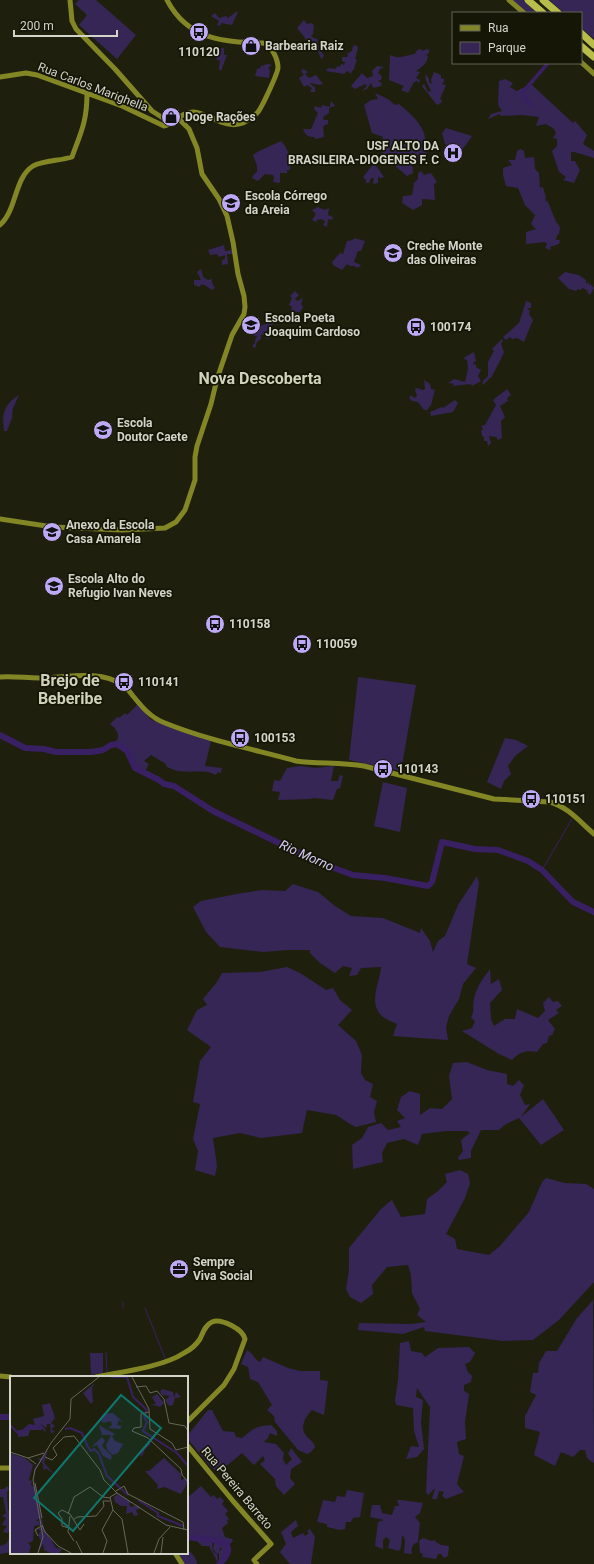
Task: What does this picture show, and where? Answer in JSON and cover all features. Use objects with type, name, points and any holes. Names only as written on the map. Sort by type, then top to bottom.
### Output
[{"type":"highway","points":[[528,0],[542,12]]},
{"type":"highway","points":[[543,0],[557,12]]},
{"type":"highway","points":[[582,34],[594,45]]},
{"type":"highway","points":[[582,47],[594,57]]},
{"type":"street","points":[[70,0],[72,21],[76,29],[116,70],[152,111],[163,118],[176,118],[192,112],[229,124],[237,124],[247,121],[260,110],[278,67],[274,53],[267,45],[219,40],[206,36],[185,24],[167,0]]},
{"type":"street","points":[[509,0],[523,12]]},
{"type":"street","points":[[582,63],[594,74]]},
{"type":"street","name":"Rua Carlos Marighella","points":[[0,77],[31,74],[87,93],[127,109],[162,126],[169,125],[176,118]]},
{"type":"street","points":[[0,226],[9,215],[18,186],[29,169],[40,163],[72,157],[84,125],[87,93]]},
{"type":"street","points":[[0,519],[53,527],[135,530],[169,527],[176,522],[185,510],[195,480],[195,457],[197,446],[209,411],[217,378],[232,335],[244,314],[245,307],[227,216],[219,199],[202,174],[197,148],[189,129],[176,118]]},
{"type":"street","points":[[0,677],[17,676],[44,678],[79,675],[109,679],[128,689],[144,709],[155,718],[206,738],[296,761],[308,763],[347,763],[364,766],[494,799],[550,802],[566,809],[594,834]]},
{"type":"street","points":[[102,1376],[158,1364],[180,1356],[196,1344],[213,1321],[228,1324],[243,1333],[244,1343],[231,1375],[222,1388],[188,1421]]},
{"type":"street","points":[[0,1376],[10,1377]]},
{"type":"street","name":"Rua Pereira Barreto","points":[[188,1445],[233,1501],[271,1544],[256,1562]]},
{"type":"street","points":[[176,1554],[182,1564]]},
{"type":"green space","points":[[79,0],[96,0],[136,35],[117,59],[79,25],[87,15],[75,4]]},
{"type":"green space","points":[[512,0],[523,0],[536,12],[527,12]]},
{"type":"green space","points":[[549,0],[594,0],[594,39],[582,29],[582,12],[563,12]]},
{"type":"green space","points":[[238,12],[232,25],[221,23],[220,26],[217,25],[219,21],[211,16],[215,13],[219,18],[226,16],[228,18]]},
{"type":"green space","points":[[304,20],[307,24],[311,23],[314,25],[313,34],[311,36],[315,39],[317,38],[319,48],[323,49],[321,51],[324,56],[321,59],[318,51],[316,52],[297,28]]},
{"type":"green space","points":[[355,45],[358,47],[355,59],[357,59],[354,69],[350,74],[347,71],[344,74],[326,71],[328,68],[336,69],[337,66],[340,67],[341,64],[344,65],[345,62],[342,61],[342,57],[347,57],[347,54],[352,51],[353,46]]},
{"type":"green space","points":[[194,48],[209,50],[224,48],[224,55],[227,55],[221,71],[219,69],[220,60],[217,60],[216,57],[220,53],[192,52]]},
{"type":"green space","points":[[421,49],[422,51],[427,49],[429,50],[429,53],[426,55],[428,56],[427,61],[416,71],[420,72],[416,78],[420,80],[419,83],[417,81],[414,82],[408,93],[401,90],[404,86],[389,80],[390,55],[403,57],[415,54],[417,50]]},
{"type":"green space","points":[[267,64],[272,65],[268,68],[270,70],[269,78],[255,76],[257,69]]},
{"type":"green space","points":[[377,66],[384,67],[380,69],[378,73],[381,75],[382,79],[378,81],[382,83],[381,86],[373,88],[371,83],[367,89],[362,91],[367,86],[365,84],[355,89],[351,86],[362,73],[367,78],[373,76],[372,71]]},
{"type":"green space","points":[[303,69],[308,72],[305,74],[309,78],[316,75],[323,84],[310,84],[315,87],[315,92],[310,92],[312,88],[307,85],[304,87],[299,78],[304,75],[301,71]]},
{"type":"green space","points":[[434,72],[441,75],[441,78],[444,79],[442,84],[446,85],[440,99],[442,100],[441,103],[437,105],[422,86],[424,84],[428,92],[431,91],[426,80],[426,74],[429,82],[432,84],[431,80]]},
{"type":"green space","points":[[505,79],[513,83],[510,87],[517,91],[526,86],[532,85],[573,123],[575,121],[587,135],[583,144],[594,151],[594,158],[571,152],[571,161],[575,161],[580,170],[574,183],[563,180],[566,177],[559,172],[552,151],[557,146],[557,139],[553,138],[556,133],[554,129],[546,124],[536,126],[539,117],[522,115],[501,116],[500,114],[488,119],[491,114],[502,111],[498,105],[499,81]]},
{"type":"green space","points":[[375,93],[388,99],[395,105],[399,104],[419,123],[425,136],[427,163],[420,161],[412,163],[413,173],[407,176],[394,165],[397,158],[393,155],[384,162],[381,160],[382,149],[378,142],[382,140],[383,137],[372,133],[364,105],[371,100],[378,99]]},
{"type":"green space","points":[[331,101],[335,106],[329,108],[329,113],[323,117],[324,120],[328,120],[328,124],[323,127],[324,137],[316,139],[314,137],[310,137],[303,129],[311,129],[318,113],[314,109],[315,106],[321,108],[322,105],[330,107]]},
{"type":"green space","points":[[446,128],[472,136],[460,153],[445,144],[442,133]]},
{"type":"green space","points":[[281,141],[289,154],[290,170],[287,170],[287,173],[280,173],[280,183],[273,182],[273,175],[265,174],[258,181],[252,178],[257,172],[257,166],[253,155]]},
{"type":"green space","points":[[521,149],[524,151],[525,158],[534,157],[535,169],[539,173],[540,188],[543,187],[546,197],[545,200],[548,202],[560,228],[556,240],[560,240],[559,244],[550,247],[551,250],[545,248],[547,244],[545,242],[526,244],[526,232],[536,229],[531,224],[535,215],[525,205],[518,188],[506,186],[503,168],[512,165],[508,160],[515,160],[517,151]]},
{"type":"green space","points":[[374,163],[384,177],[378,177],[378,183],[373,184],[374,178],[371,178],[369,183],[366,183],[366,180],[363,177]]},
{"type":"green space","points":[[421,171],[424,175],[431,173],[437,182],[434,184],[435,200],[422,199],[422,205],[413,210],[402,203],[403,196],[412,195],[414,183],[418,179],[418,173]]},
{"type":"green space","points":[[318,207],[324,210],[329,208],[328,215],[333,217],[332,220],[328,219],[327,227],[323,225],[325,221],[321,219],[317,220],[316,222],[312,220],[316,214],[312,210]]},
{"type":"green space","points":[[354,238],[365,241],[361,251],[358,251],[354,262],[361,265],[358,268],[347,264],[342,270],[333,265],[332,262],[340,253],[343,254],[347,241],[353,240]]},
{"type":"green space","points":[[224,245],[225,251],[233,250],[234,254],[227,254],[228,264],[222,265],[222,260],[225,259],[225,255],[219,257],[217,254],[210,255],[208,250]]},
{"type":"green space","points":[[201,269],[203,277],[208,280],[212,279],[212,283],[215,288],[212,290],[201,284],[200,287],[194,285],[194,280],[201,280],[197,272]]},
{"type":"green space","points":[[565,272],[579,275],[586,280],[586,284],[588,282],[594,288],[590,295],[587,292],[588,291],[583,288],[576,291],[569,289],[558,278]]},
{"type":"green space","points":[[295,291],[299,295],[295,299],[297,301],[303,298],[301,304],[303,307],[300,312],[294,312],[294,320],[287,318],[287,315],[290,313],[292,307],[289,305],[292,298],[290,296]]},
{"type":"green space","points":[[526,301],[531,303],[531,308],[527,308],[530,311],[529,314],[533,320],[524,342],[517,338],[512,339],[510,337],[506,340],[503,337],[519,323]]},
{"type":"green space","points":[[269,318],[272,318],[275,322],[267,331],[270,338],[267,339],[264,335],[261,335],[261,339],[257,342],[255,348],[252,346],[255,343],[257,336],[252,335],[251,332],[267,323]]},
{"type":"green space","points":[[502,339],[501,344],[504,352],[491,378],[482,385],[483,381],[488,376],[488,362],[494,351],[492,349]]},
{"type":"green space","points":[[474,352],[476,361],[473,363],[474,365],[476,364],[476,367],[481,370],[478,376],[481,381],[472,386],[471,384],[452,386],[454,384],[448,383],[454,379],[465,382],[468,369],[467,360],[464,359]]},
{"type":"green space","points":[[424,380],[430,384],[431,389],[435,390],[431,405],[427,410],[424,410],[418,402],[412,401],[409,398],[411,395],[414,398],[417,396],[415,390],[416,388],[423,390],[425,389]]},
{"type":"green space","points":[[507,389],[511,395],[507,398],[508,401],[500,406],[505,417],[501,421],[502,438],[498,440],[496,437],[489,436],[491,443],[488,446],[487,441],[484,441],[484,437],[482,436],[481,431],[483,429],[481,426],[485,425],[496,405],[493,400]]},
{"type":"green space","points":[[19,395],[13,408],[12,418],[7,431],[4,431],[3,420],[5,410],[10,402]]},
{"type":"green space","points":[[455,400],[458,403],[453,412],[431,416],[430,412],[442,407],[443,408]]},
{"type":"green space","points":[[358,677],[416,685],[401,771],[349,760]]},
{"type":"green space","points":[[138,704],[150,719],[211,741],[205,766],[222,768],[221,773],[218,772],[216,775],[205,772],[179,771],[166,766],[166,764],[151,755],[144,761],[149,764],[145,771],[135,767],[129,751],[116,742],[118,734],[110,724],[117,717],[119,718],[125,713],[127,715]]},
{"type":"green space","points":[[505,738],[516,740],[528,746],[515,756],[508,766],[511,774],[504,781],[501,789],[487,782]]},
{"type":"green space","points":[[300,766],[316,768],[334,766],[331,781],[338,781],[340,775],[343,776],[340,788],[337,789],[333,800],[314,798],[278,800],[280,792],[272,791],[274,780],[280,781],[287,768]]},
{"type":"green space","points":[[383,782],[407,788],[400,832],[374,826]]},
{"type":"green space","points":[[477,876],[479,883],[467,964],[476,968],[463,984],[459,999],[449,1016],[446,1027],[448,1040],[393,1036],[397,1024],[383,1017],[376,1006],[375,999],[381,967],[361,968],[357,975],[349,976],[352,968],[343,966],[335,973],[320,963],[310,953],[310,950],[263,952],[220,947],[206,932],[193,907],[201,901],[242,893],[262,890],[285,891],[293,884],[318,892],[335,906],[351,916],[383,918],[420,933],[421,928],[430,941],[433,952],[438,941],[445,936],[458,905]]},
{"type":"green space","points":[[287,967],[300,973],[326,990],[333,988],[340,1000],[352,1010],[338,1025],[356,1041],[362,1055],[361,1073],[365,1080],[373,1084],[370,1097],[377,1101],[374,1112],[376,1122],[356,1127],[336,1115],[307,1110],[302,1133],[261,1138],[240,1133],[213,1138],[217,1166],[215,1176],[195,1170],[198,1151],[193,1139],[200,1104],[193,1102],[200,1061],[211,1047],[187,1030],[197,1010],[207,1005],[203,999],[217,982],[222,973],[260,972]]},
{"type":"green space","points":[[490,969],[491,984],[499,979],[502,990],[490,1003],[491,1019],[494,1026],[505,1019],[515,1019],[517,1009],[538,1018],[545,1011],[543,1003],[549,997],[553,1002],[558,1001],[562,1006],[556,1010],[559,1013],[548,1020],[555,1029],[552,1035],[549,1036],[547,1043],[543,1044],[537,1052],[523,1052],[512,1060],[499,1054],[462,1031],[472,1028],[475,1021],[471,1018],[476,991]]},
{"type":"green space","points":[[467,1062],[487,1070],[507,1074],[507,1084],[513,1086],[519,1080],[524,1085],[520,1095],[525,1105],[530,1104],[521,1117],[543,1099],[564,1130],[541,1145],[519,1118],[506,1124],[499,1130],[481,1130],[471,1151],[471,1158],[459,1160],[458,1158],[463,1151],[461,1140],[470,1133],[467,1131],[446,1131],[422,1134],[418,1145],[404,1139],[387,1143],[382,1153],[383,1162],[353,1169],[352,1145],[362,1138],[368,1127],[381,1123],[388,1130],[401,1127],[397,1121],[405,1118],[397,1110],[401,1097],[410,1091],[420,1094],[420,1115],[430,1108],[442,1109],[452,1099],[449,1076],[453,1063]]},
{"type":"green space","points":[[460,1170],[468,1174],[470,1183],[465,1198],[446,1234],[455,1239],[457,1249],[489,1255],[500,1246],[529,1212],[542,1182],[546,1178],[565,1183],[586,1184],[594,1189],[594,1282],[559,1320],[533,1340],[503,1341],[425,1331],[424,1327],[403,1334],[358,1330],[359,1323],[411,1324],[426,1322],[417,1315],[420,1309],[412,1293],[411,1275],[408,1265],[387,1267],[372,1285],[373,1294],[361,1303],[350,1297],[346,1289],[349,1270],[349,1248],[381,1209],[392,1200],[401,1217],[425,1214],[427,1199],[447,1182],[445,1174]]},
{"type":"green space","points":[[593,1300],[594,1462],[593,1463],[587,1458],[585,1450],[580,1450],[573,1457],[561,1452],[555,1466],[534,1455],[540,1432],[525,1428],[525,1416],[536,1395],[530,1392],[533,1373],[538,1373],[539,1363],[546,1351],[557,1351],[577,1318]]},
{"type":"green space","points":[[409,1341],[411,1351],[422,1353],[425,1357],[438,1348],[469,1347],[475,1353],[470,1362],[465,1364],[468,1372],[472,1376],[471,1382],[464,1385],[464,1391],[469,1394],[465,1422],[466,1439],[457,1442],[459,1454],[464,1456],[457,1484],[464,1492],[446,1499],[442,1496],[444,1492],[439,1491],[437,1499],[432,1499],[435,1488],[428,1495],[426,1492],[430,1407],[417,1388],[416,1397],[423,1400],[421,1422],[424,1449],[417,1457],[406,1459],[411,1446],[419,1447],[414,1431],[413,1408],[396,1405],[395,1400],[398,1380],[400,1343]]},
{"type":"green space","points":[[247,1350],[260,1362],[263,1357],[288,1368],[300,1371],[320,1371],[320,1380],[328,1381],[324,1415],[312,1410],[303,1424],[305,1434],[315,1447],[311,1452],[307,1454],[298,1450],[275,1422],[274,1416],[267,1410],[272,1405],[258,1382],[250,1379],[248,1367],[241,1364]]},
{"type":"green space","points":[[90,1353],[103,1353],[103,1373],[91,1375]]},
{"type":"green space","points":[[208,1410],[212,1410],[223,1431],[234,1432],[236,1437],[242,1438],[255,1428],[271,1425],[277,1431],[277,1436],[270,1433],[264,1442],[276,1444],[284,1453],[283,1459],[286,1465],[292,1459],[288,1454],[291,1448],[302,1462],[291,1469],[290,1478],[295,1484],[284,1495],[276,1486],[275,1479],[260,1464],[265,1460],[263,1456],[254,1465],[242,1453],[218,1473],[209,1465],[188,1439],[188,1435]]},
{"type":"green space","points":[[7,1486],[9,1488],[7,1493],[8,1510],[10,1511],[10,1532],[7,1533],[3,1532],[7,1526],[2,1525],[6,1518],[2,1516],[6,1513],[3,1497],[0,1497],[0,1489],[4,1489]]},
{"type":"green space","points":[[201,1486],[211,1497],[214,1495],[217,1499],[220,1497],[224,1501],[222,1504],[228,1511],[225,1514],[229,1519],[227,1521],[228,1523],[222,1528],[225,1537],[232,1539],[233,1541],[228,1546],[230,1549],[227,1552],[229,1556],[222,1564],[216,1564],[219,1562],[219,1553],[217,1554],[218,1561],[214,1564],[217,1561],[209,1546],[202,1546],[197,1541],[188,1539],[188,1497]],"holes":[[[212,1542],[214,1543],[213,1549],[217,1554],[213,1551]]]},
{"type":"green space","points":[[347,1490],[364,1493],[360,1517],[353,1518],[351,1522],[346,1522],[345,1529],[340,1530],[327,1527],[327,1524],[317,1522],[323,1500],[335,1502],[337,1496],[345,1497]]},
{"type":"green space","points":[[397,1500],[423,1503],[420,1513],[415,1517],[420,1523],[418,1542],[412,1546],[412,1554],[404,1553],[405,1542],[404,1537],[402,1536],[399,1551],[388,1548],[390,1540],[386,1537],[383,1540],[383,1549],[375,1546],[378,1522],[384,1520],[370,1517],[372,1505],[380,1505],[382,1513],[392,1515],[395,1506],[399,1506]]},
{"type":"green space","points":[[296,1520],[298,1526],[291,1532],[293,1538],[303,1533],[305,1536],[309,1533],[307,1531],[310,1529],[315,1537],[311,1564],[290,1564],[280,1552],[286,1544],[281,1532]]},
{"type":"green space","points":[[423,1538],[432,1541],[435,1540],[441,1545],[449,1546],[448,1556],[444,1558],[441,1554],[438,1554],[436,1559],[422,1557],[423,1554],[420,1553],[419,1541]]},
{"type":"green space","points":[[10,1540],[10,1552],[0,1554],[0,1546],[6,1544]]},
{"type":"green space","points":[[188,1550],[194,1556],[197,1564],[183,1564],[181,1554],[188,1554]]},
{"type":"waterway","points":[[531,105],[525,99],[523,92],[547,64]]},
{"type":"waterway","name":"Rio Morno","points":[[0,735],[25,748],[44,749],[56,752],[91,752],[103,750],[111,745],[117,744],[127,751],[135,768],[164,784],[174,786],[213,811],[320,863],[353,875],[385,878],[428,886],[432,882],[442,842],[475,849],[498,850],[528,861],[542,870],[573,902],[594,912]]},
{"type":"waterway","points":[[542,870],[572,819]]},
{"type":"waterway","points":[[123,1302],[123,1308]]},
{"type":"waterway","points":[[145,1308],[165,1358]]},
{"type":"waterway","points":[[106,1353],[107,1372]]},
{"type":"waterway","points":[[0,1417],[10,1417]]},
{"type":"waterway","points":[[188,1438],[194,1435],[198,1438]]},
{"type":"waterway","points":[[188,1537],[213,1540],[225,1544],[228,1548],[227,1554],[220,1564]]},
{"type":"place","name":"110120","points":[[199,32]]},
{"type":"place","name":"Barbearia Raiz","points":[[251,46]]},
{"type":"place","name":"Doge Rações","points":[[171,117]]},
{"type":"place","name":"USF ALTO DA BRASILEIRA-DIOGENES F. C","points":[[453,153]]},
{"type":"place","name":"Escola Córrego da Areia","points":[[231,203]]},
{"type":"place","name":"Creche Monte das Oliveiras","points":[[393,253]]},
{"type":"place","name":"Escola Poeta Joaquim Cardoso","points":[[251,325]]},
{"type":"place","name":"100174","points":[[416,327]]},
{"type":"place","name":"Escola Doutor Caete","points":[[103,430]]},
{"type":"place","name":"Anexo da Escola Casa Amarela","points":[[52,532]]},
{"type":"place","name":"Escola Alto do Refugio Ivan Neves","points":[[54,586]]},
{"type":"place","name":"110158","points":[[215,624]]},
{"type":"place","name":"110059","points":[[302,644]]},
{"type":"place","name":"110141","points":[[124,682]]},
{"type":"place","name":"100153","points":[[240,738]]},
{"type":"place","name":"110143","points":[[383,769]]},
{"type":"place","name":"110151","points":[[531,799]]},
{"type":"place","name":"Sempre Viva Social","points":[[179,1269]]},
{"type":"district","name":"Nova Descoberta","points":[[260,378]]},
{"type":"district","name":"Brejo de Beberibe","points":[[70,689]]}]
